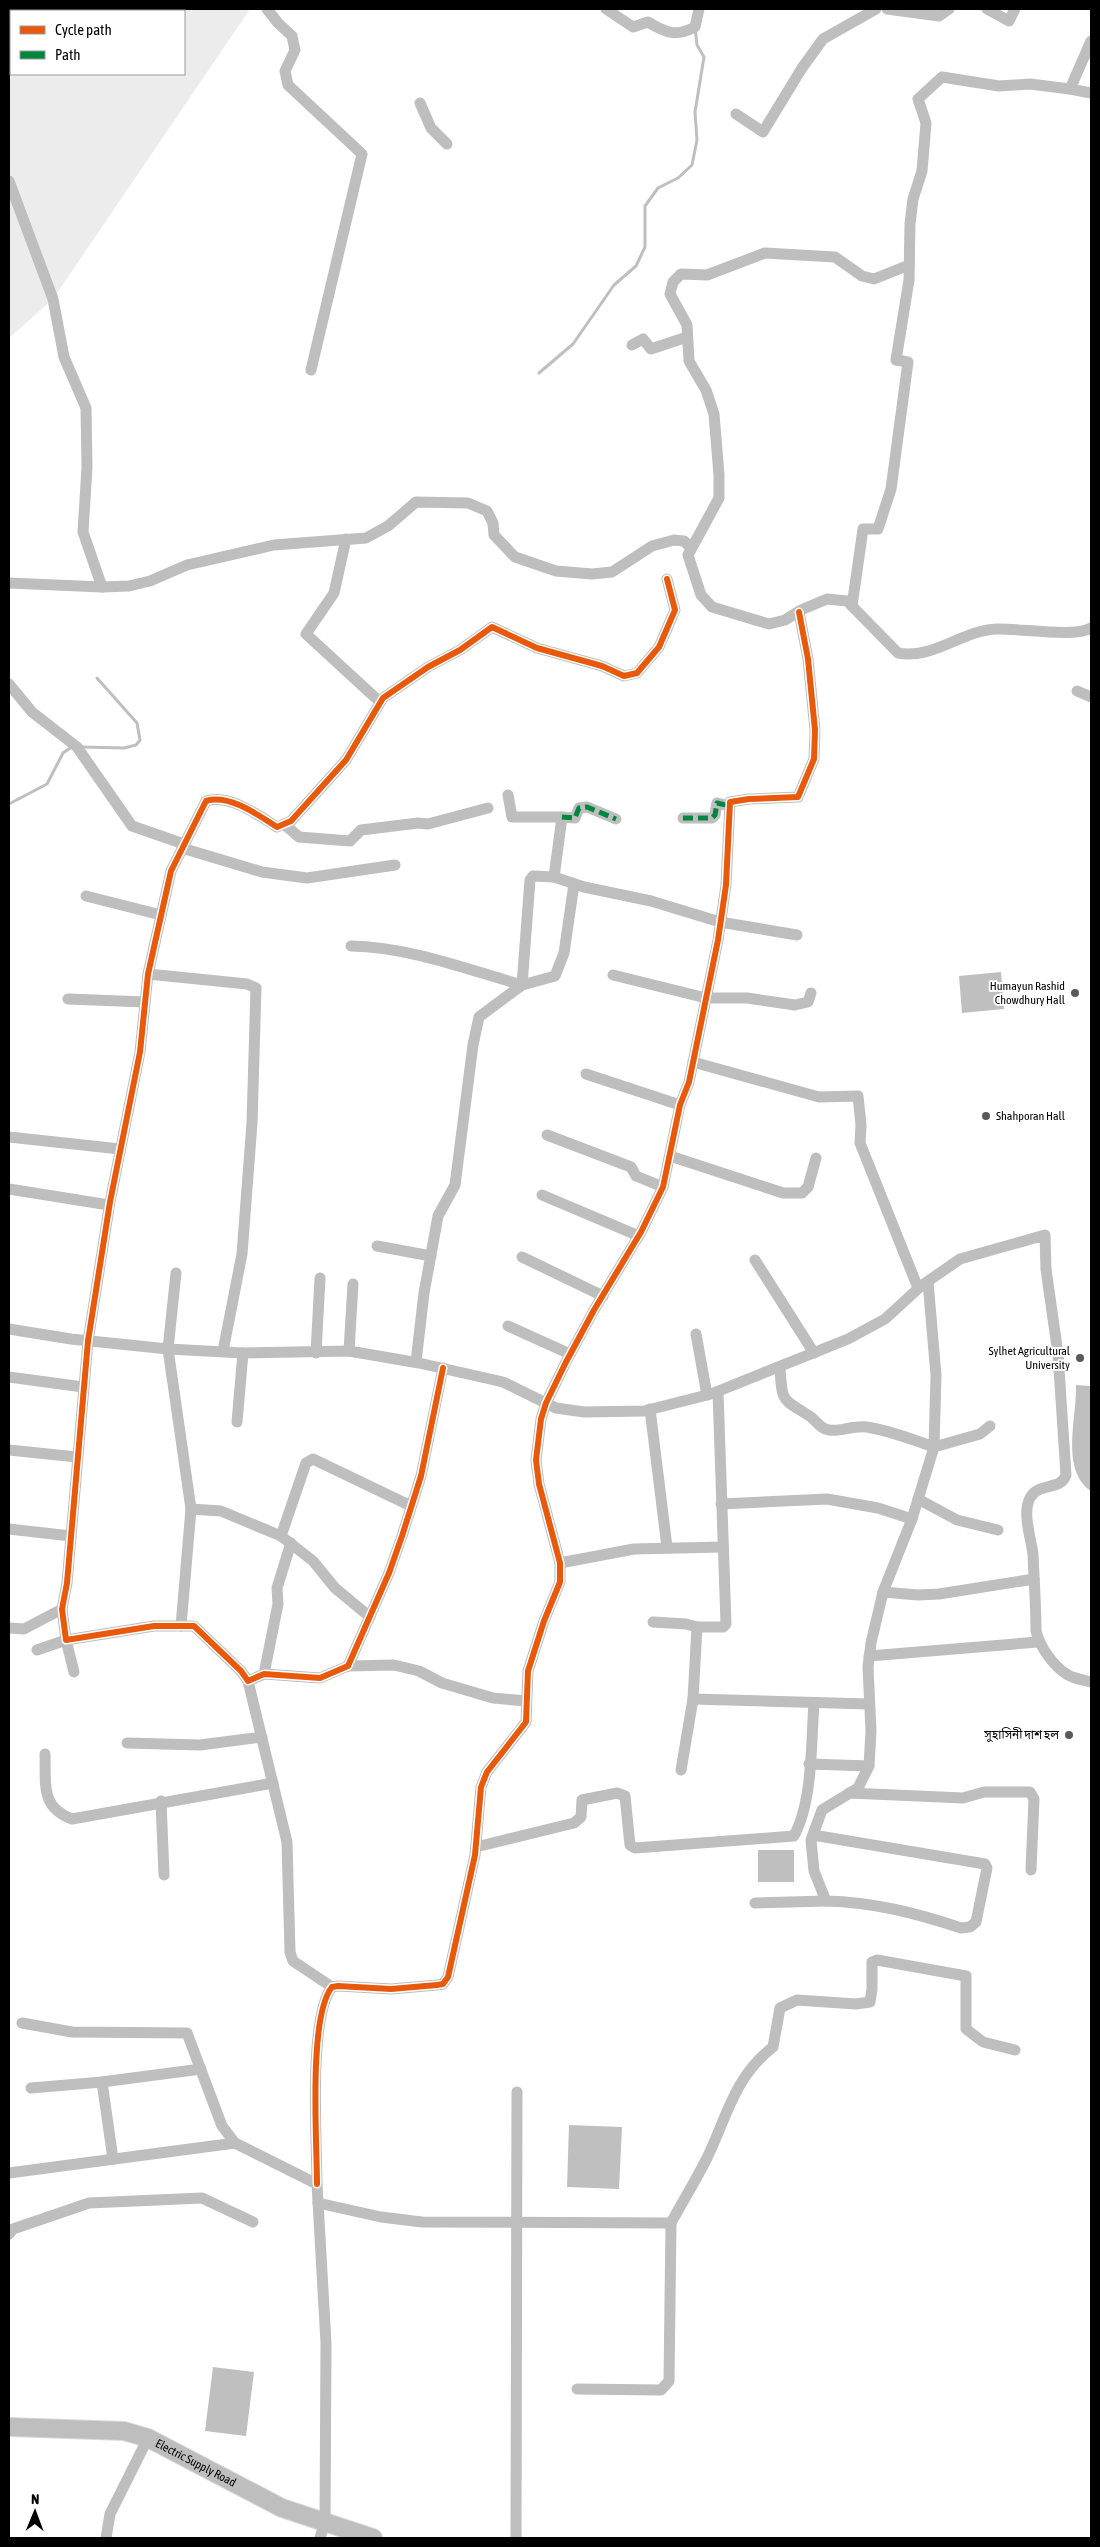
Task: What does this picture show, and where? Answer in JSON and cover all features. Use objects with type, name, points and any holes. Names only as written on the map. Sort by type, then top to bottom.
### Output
[{"type":"main road","name":"Electric Supply Road","points":[[9,2427],[124,2431],[148,2438],[322,2530],[373,2538]]},
{"type":"street","points":[[267,9],[292,36],[295,50],[285,71],[288,85],[362,154],[311,370]]},
{"type":"street","points":[[736,114],[764,132],[802,68],[824,39],[876,9]]},
{"type":"street","points":[[887,9],[939,16],[949,9]]},
{"type":"street","points":[[987,9],[1008,21],[1015,9]]},
{"type":"street","points":[[1070,89],[1091,41]]},
{"type":"street","points":[[852,606],[863,529],[878,529],[891,489],[908,362],[896,360],[909,265],[913,199],[922,172],[926,123],[918,98],[942,77],[999,86],[1030,84],[1091,93]]},
{"type":"street","points":[[420,103],[430,128],[447,144]]},
{"type":"street","points":[[9,181],[53,299],[64,357],[86,408],[87,467],[83,532],[102,587]]},
{"type":"street","points":[[909,265],[874,279],[862,276],[835,257],[765,253],[707,275],[681,274],[673,282],[670,294],[687,325],[689,361],[706,390],[714,414],[720,475],[719,498],[688,555],[701,595],[712,607],[769,624],[786,620],[798,612],[827,599],[847,601],[898,653],[909,655],[930,652],[995,628],[1049,630],[1072,634],[1084,632],[1091,628]]},
{"type":"street","points":[[632,345],[643,339],[651,349],[687,337]]},
{"type":"street","points":[[9,583],[102,587],[129,586],[150,581],[187,565],[274,545],[366,538],[388,526],[416,502],[468,503],[487,511],[493,523],[494,535],[515,557],[556,571],[592,574],[612,572],[652,546],[674,540],[684,541],[691,548]]},
{"type":"street","points":[[346,539],[334,593],[306,634],[380,702]]},
{"type":"street","points":[[74,1672],[66,1640],[62,1609],[71,1536],[76,1457],[88,1341],[109,1205],[140,1052],[148,974],[171,871],[206,801],[214,799],[248,809],[277,827],[291,820],[346,760],[380,702],[428,667],[460,650],[492,627],[537,648],[602,666],[624,676],[637,673],[659,647],[675,610],[668,579]]},
{"type":"street","points":[[37,1650],[66,1640],[154,1626],[194,1626],[241,1671],[248,1681],[287,1842],[290,1952],[293,1961],[332,1987],[392,1989],[443,1984],[448,1977],[476,1847],[481,1787],[487,1772],[526,1722],[528,1671],[560,1582],[560,1563],[539,1484],[536,1460],[538,1436],[546,1404],[570,1354],[639,1236],[663,1187],[680,1105],[693,1062],[720,922],[726,885],[730,802],[749,799],[798,797],[810,773],[814,759],[815,730],[808,659],[798,612]]},
{"type":"street","points":[[9,684],[32,712],[77,747],[132,826],[183,846],[262,872],[307,878],[395,865]]},
{"type":"street","points":[[1077,691],[1091,697]]},
{"type":"street","points":[[508,795],[512,817],[575,818],[579,808],[587,807],[616,819]]},
{"type":"street","points":[[683,818],[712,818],[715,815],[717,804],[730,806]]},
{"type":"street","points":[[284,824],[299,836],[350,841],[361,830],[418,823],[428,824],[488,808]]},
{"type":"street","points":[[554,877],[562,817]]},
{"type":"street","points":[[522,985],[530,880],[532,876],[554,877],[574,884],[651,901],[720,922],[797,935]]},
{"type":"street","points":[[416,1362],[438,1216],[455,1186],[473,1045],[479,1017],[522,985],[555,976],[564,953],[574,884]]},
{"type":"street","points":[[86,896],[161,915]]},
{"type":"street","points":[[350,946],[372,946],[427,958],[522,985]]},
{"type":"street","points":[[148,974],[247,984],[256,988],[252,1123],[242,1254],[223,1351]]},
{"type":"street","points":[[613,975],[706,998],[746,998],[795,1005],[808,1002],[811,993]]},
{"type":"street","points":[[68,999],[145,1002]]},
{"type":"street","points":[[693,1062],[820,1097],[858,1096],[861,1125],[860,1143],[923,1285],[936,1375],[934,1446],[912,1519],[883,1592],[869,1656],[871,1743],[869,1766],[858,1788],[822,1810],[813,1835],[814,1871],[826,1901]]},
{"type":"street","points":[[586,1074],[680,1105]]},
{"type":"street","points":[[547,1135],[631,1168],[636,1176],[663,1187]]},
{"type":"street","points":[[9,1138],[120,1149]]},
{"type":"street","points":[[670,1156],[783,1193],[802,1193],[808,1187],[816,1158]]},
{"type":"street","points":[[9,1189],[109,1205]]},
{"type":"street","points":[[542,1195],[639,1236]]},
{"type":"street","points":[[9,1329],[88,1341],[168,1349],[243,1353],[349,1351],[416,1362],[503,1382],[556,1408],[584,1412],[650,1409],[712,1394],[848,1339],[885,1319],[923,1285],[960,1260],[1045,1235],[1046,1269],[1058,1354],[1066,1475],[1064,1481],[1059,1484],[1036,1490],[1029,1499],[1027,1508],[1034,1579],[1036,1631],[1038,1642],[1051,1660],[1068,1675],[1091,1682]]},
{"type":"street","points":[[376,1246],[431,1256]]},
{"type":"street","points":[[522,1257],[603,1296]]},
{"type":"street","points":[[755,1260],[814,1353]]},
{"type":"street","points":[[176,1273],[168,1349],[191,1509],[181,1626]]},
{"type":"street","points":[[316,1353],[320,1278]]},
{"type":"street","points":[[349,1351],[353,1284]]},
{"type":"street","points":[[508,1326],[570,1354]]},
{"type":"street","points":[[653,1622],[686,1624],[697,1627],[725,1626],[721,1504],[712,1394],[696,1334]]},
{"type":"street","points":[[237,1422],[243,1353]]},
{"type":"street","points":[[780,1367],[782,1397],[786,1402],[815,1420],[823,1428],[831,1430],[852,1426],[867,1427],[934,1446],[980,1434],[990,1426]]},
{"type":"street","points":[[348,1666],[390,1573],[431,1433],[443,1368]]},
{"type":"street","points":[[9,1377],[83,1387]]},
{"type":"street","points":[[650,1409],[667,1547]]},
{"type":"street","points":[[9,1450],[76,1457]]},
{"type":"street","points":[[264,1674],[278,1604],[277,1588],[286,1539],[306,1463],[313,1459],[411,1506]]},
{"type":"street","points":[[721,1504],[827,1499],[878,1508],[912,1519]]},
{"type":"street","points":[[918,1499],[957,1520],[998,1530]]},
{"type":"street","points":[[191,1509],[221,1511],[286,1539],[313,1561],[335,1588],[370,1617]]},
{"type":"street","points":[[9,1530],[71,1536]]},
{"type":"street","points":[[560,1563],[618,1550],[667,1547],[723,1547]]},
{"type":"street","points":[[883,1592],[918,1595],[939,1594],[1034,1579]]},
{"type":"street","points":[[9,1628],[24,1628],[62,1609]]},
{"type":"street","points":[[681,1770],[693,1700],[697,1627]]},
{"type":"street","points":[[869,1656],[1038,1642]]},
{"type":"street","points":[[248,1681],[264,1674],[320,1678],[348,1666],[394,1665],[419,1670],[442,1683],[493,1698],[526,1701]]},
{"type":"street","points":[[693,1700],[869,1704]]},
{"type":"street","points":[[476,1847],[574,1823],[581,1817],[582,1800],[617,1793],[625,1796],[630,1845],[635,1848],[794,1836],[800,1825],[809,1764],[814,1703]]},
{"type":"street","points":[[127,1743],[200,1745],[262,1737]]},
{"type":"street","points":[[45,1754],[47,1799],[55,1811],[61,1815],[78,1818],[161,1801],[272,1783]]},
{"type":"street","points":[[809,1764],[869,1766]]},
{"type":"street","points":[[849,1793],[963,1798],[984,1792],[1030,1792],[1034,1795],[1031,1870]]},
{"type":"street","points":[[161,1801],[164,1875]]},
{"type":"street","points":[[755,1903],[853,1902],[892,1907],[961,1928],[970,1927],[976,1922],[987,1868],[985,1864],[813,1835]]},
{"type":"street","points":[[577,2389],[661,2390],[669,2381],[671,2223],[707,2158],[734,2092],[763,2055],[773,2046],[780,2008],[797,2000],[856,2004],[870,2002],[872,1962],[877,1960],[966,1976],[966,2029],[983,2042],[1015,2050]]},
{"type":"street","points":[[322,2530],[326,2343],[317,2184],[318,2048],[321,2019],[328,1992],[332,1987]]},
{"type":"street","points":[[22,2023],[72,2032],[187,2033],[222,2126],[235,2143],[317,2184]]},
{"type":"street","points":[[31,2088],[102,2082],[200,2069]]},
{"type":"street","points":[[102,2082],[113,2160]]},
{"type":"street","points":[[516,2538],[517,2092]]},
{"type":"street","points":[[9,2173],[235,2143]]},
{"type":"street","points":[[9,2234],[14,2229],[89,2203],[202,2198],[253,2222]]},
{"type":"street","points":[[318,2203],[381,2217],[422,2222],[671,2223]]},
{"type":"street","points":[[106,2538],[110,2514],[148,2438]]},
{"type":"shaded area","points":[[9,9],[250,9],[53,299],[9,338]]},
{"type":"shaded area","points":[[1001,972],[1004,1009],[962,1013],[959,976]]},
{"type":"shaded area","points":[[1076,1385],[1091,1386],[1091,1491],[1081,1482],[1073,1457],[1072,1442]]},
{"type":"shaded area","points":[[758,1850],[794,1850],[794,1882],[758,1882]]},
{"type":"shaded area","points":[[569,2125],[622,2127],[619,2189],[567,2187]]},
{"type":"shaded area","points":[[213,2367],[254,2372],[246,2436],[205,2431]]},
{"type":"waterway","points":[[606,9],[633,27],[648,22],[660,29],[677,33],[695,27],[699,9]]},
{"type":"waterway","points":[[539,373],[573,344],[614,285],[636,266],[645,247],[645,206],[658,188],[678,178],[692,165],[697,140],[695,112],[704,57],[697,45],[695,27]]},
{"type":"waterway","points":[[82,747],[124,748],[136,745],[140,740],[137,723],[97,678]]},
{"type":"waterway","points":[[9,804],[47,784],[63,753],[73,746]]},
{"type":"marked path","points":[[683,818],[712,818],[715,815],[717,803],[730,806]]},
{"type":"marked path","points":[[562,817],[575,818],[579,808],[587,807],[616,819]]},
{"type":"cycle path","points":[[443,1368],[421,1476],[402,1536],[389,1573],[348,1666],[320,1678],[264,1674],[248,1681],[241,1671],[194,1626],[154,1626],[66,1640],[62,1609],[67,1583],[88,1341],[110,1202],[140,1052],[148,974],[171,871],[206,801],[225,800],[234,803],[277,827],[291,821],[346,760],[383,698],[428,667],[460,650],[492,627],[537,648],[602,666],[624,676],[637,673],[659,647],[675,610],[667,579]]},
{"type":"cycle path","points":[[317,2184],[315,2112],[317,2052],[324,2002],[332,1987],[391,1989],[443,1984],[448,1977],[475,1855],[481,1787],[487,1772],[526,1722],[528,1671],[544,1621],[560,1582],[560,1563],[539,1484],[536,1460],[541,1419],[546,1403],[566,1362],[594,1310],[641,1232],[663,1187],[680,1105],[689,1082],[718,940],[726,885],[730,802],[749,799],[798,797],[814,759],[815,730],[808,659],[799,612]]},
{"type":"place","name":"Humayun Rashid Chowdhury Hall","points":[[1075,993]]},
{"type":"place","name":"Shahporan Hall","points":[[986,1116]]},
{"type":"place","name":"Sylhet Agricultural University","points":[[1080,1358]]},
{"type":"place","name":"সুহাসিনী দাশ হল","points":[[1069,1735]]}]
